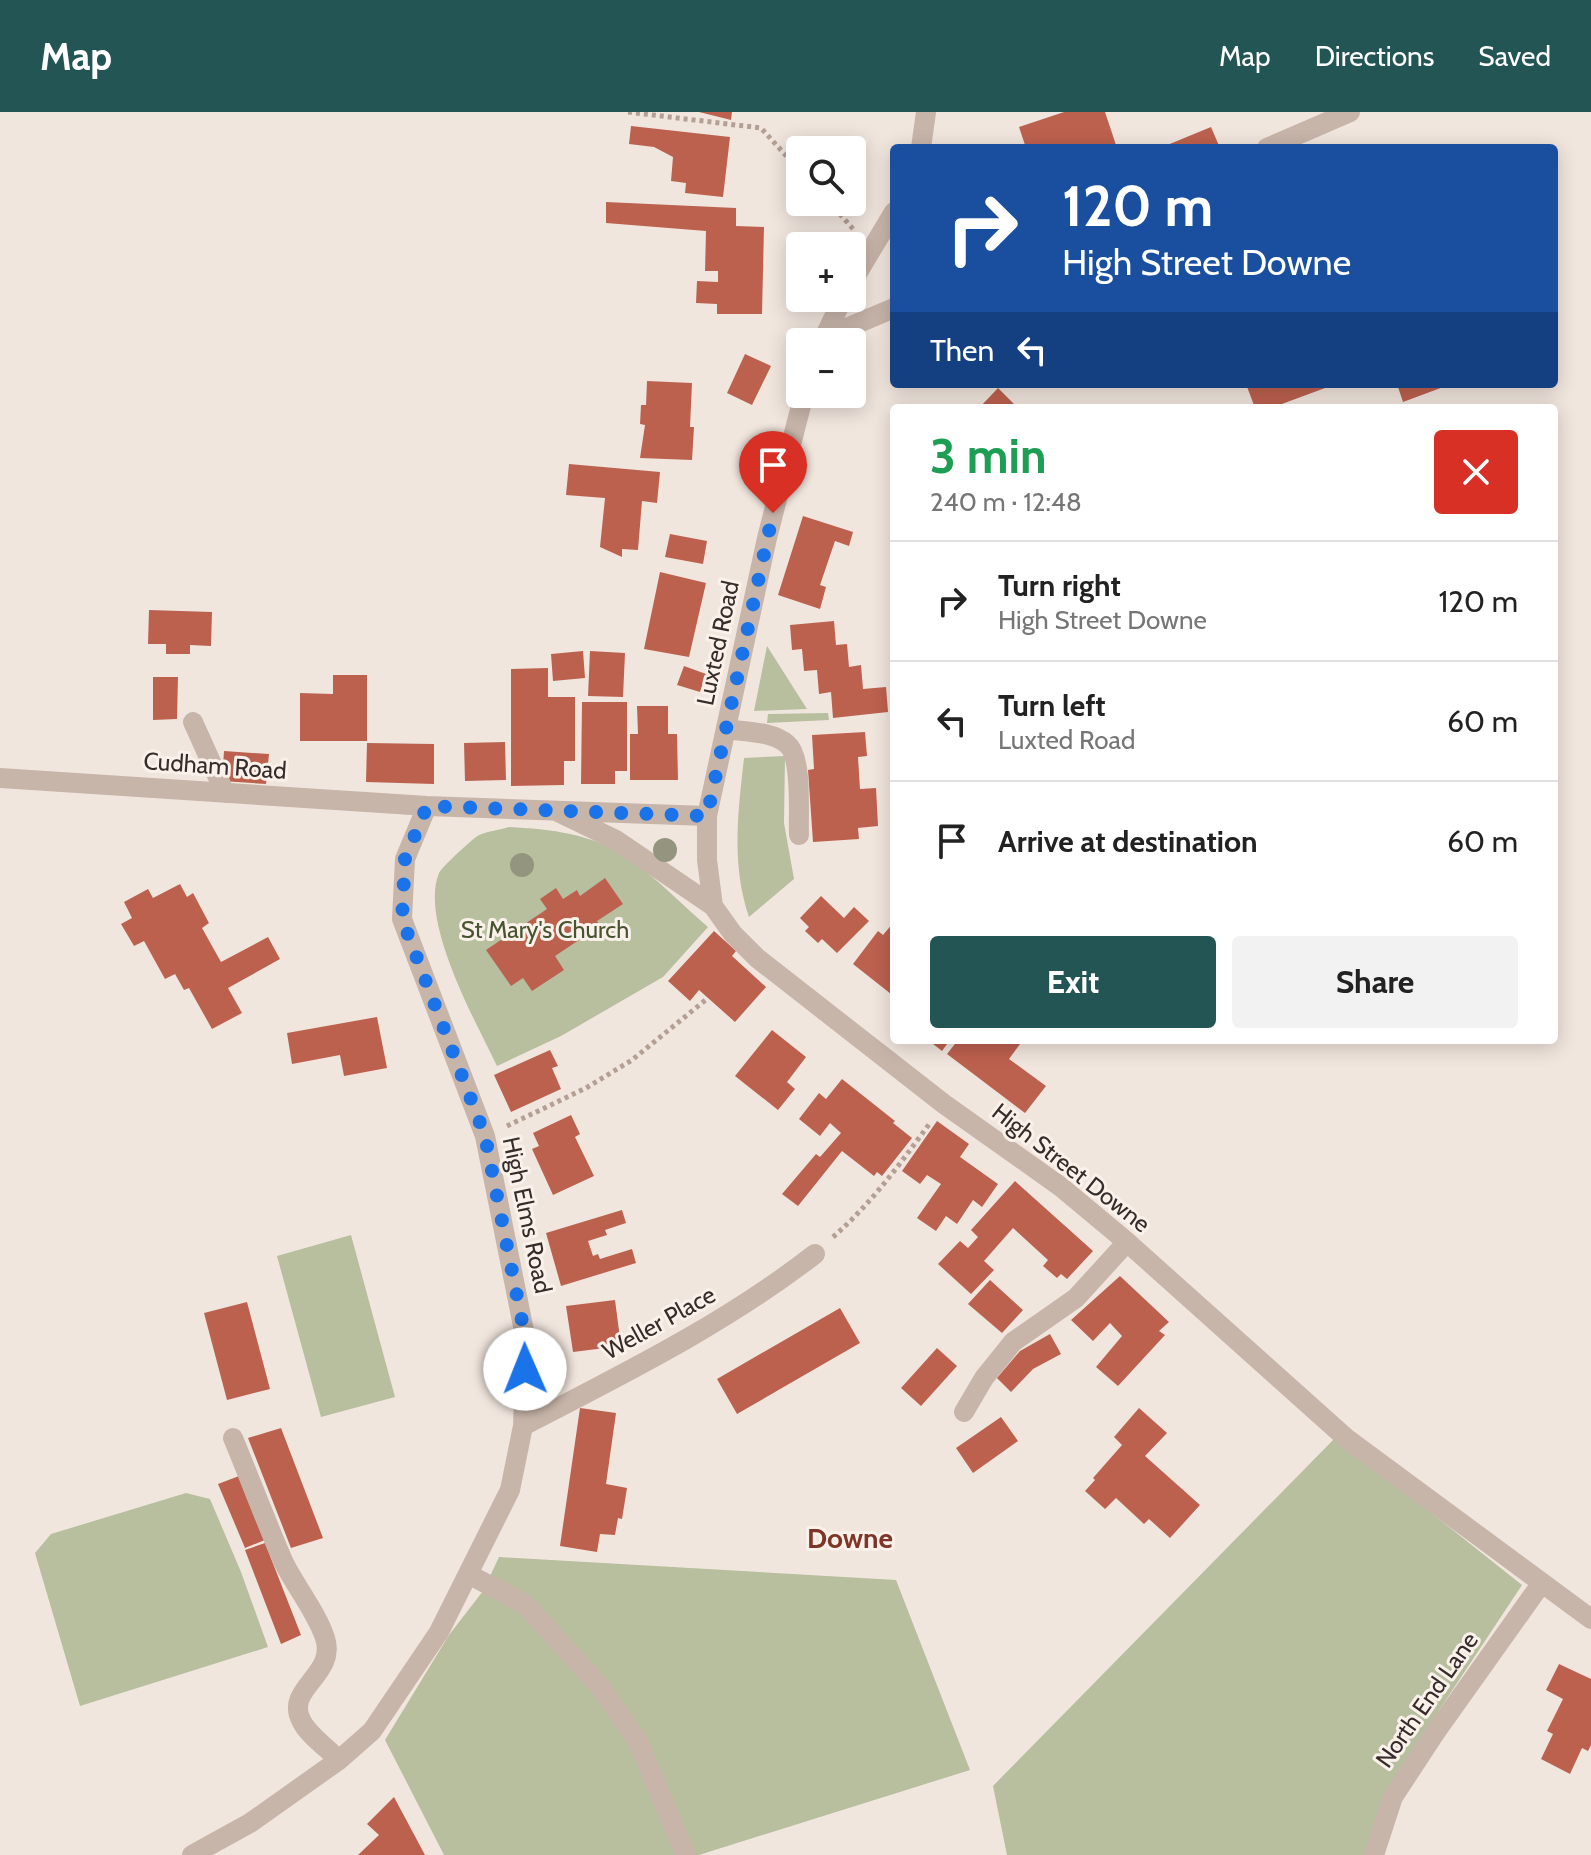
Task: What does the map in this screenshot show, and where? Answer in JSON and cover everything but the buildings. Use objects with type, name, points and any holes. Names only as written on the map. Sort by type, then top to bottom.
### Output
[{"type":"street","points":[[922,144],[926,112]]},
{"type":"street","points":[[1276,144],[1350,112]]},
{"type":"street","points":[[866,257],[890,218]]},
{"type":"street","points":[[850,328],[890,310]]},
{"type":"street","name":"Luxted Road","points":[[713,906],[707,860],[707,816],[767,538],[800,408]]},
{"type":"street","points":[[193,722],[225,793]]},
{"type":"street","points":[[726,729],[772,736],[787,743],[796,755],[799,835]]},
{"type":"street","name":"Cudham Road","points":[[0,778],[427,806]]},
{"type":"street","name":"High Street Downe","points":[[427,806],[707,816]]},
{"type":"street","name":"High Elms Road","points":[[192,1855],[250,1823],[339,1760],[372,1731],[439,1632],[510,1490],[523,1426],[526,1341],[485,1136],[402,919],[405,859],[427,806]]},
{"type":"street","name":"High Street Downe","points":[[558,812],[616,840],[713,906],[733,934],[757,958],[944,1104],[1061,1187],[1346,1438],[1591,1619]]},
{"type":"street","points":[[964,1412],[984,1378],[1013,1342],[1076,1298],[1127,1242]]},
{"type":"street","name":"Weller Place","points":[[523,1426],[675,1346],[768,1290],[815,1254]]},
{"type":"street","points":[[233,1438],[285,1564],[325,1638],[328,1656],[318,1674],[303,1690],[297,1704],[301,1721],[339,1760]]},
{"type":"street","points":[[468,1574],[525,1604],[599,1685],[638,1741],[686,1855]]},
{"type":"street","name":"North End Lane","points":[[1374,1855],[1393,1797],[1541,1584]]},
{"type":"path","points":[[628,112],[761,128],[786,156]]},
{"type":"path","points":[[842,216],[871,248]]},
{"type":"path","points":[[485,1136],[586,1088],[620,1067],[708,998]]},
{"type":"path","points":[[815,1254],[853,1220],[887,1182],[944,1104]]},
{"type":"green space","points":[[767,646],[807,709],[754,711]]},
{"type":"green space","points":[[828,713],[829,720],[767,723],[768,714]]},
{"type":"green space","points":[[785,756],[784,823],[794,879],[749,917],[738,858],[744,758]]},
{"type":"green space","name":"St Mary's Church","points":[[509,827],[571,834],[615,850],[649,874],[708,927],[663,977],[561,1036],[497,1066],[464,998],[443,944],[435,893],[439,873],[464,847],[479,835]]},
{"type":"green space","points":[[351,1235],[395,1397],[321,1417],[277,1256]]},
{"type":"green space","points":[[1336,1437],[1522,1585],[1428,1727],[1367,1855],[1007,1855],[993,1786]]},
{"type":"green space","points":[[186,1493],[210,1499],[268,1647],[80,1706],[35,1553],[51,1534]]},
{"type":"green space","points":[[499,1557],[896,1580],[970,1770],[699,1855],[444,1855],[385,1740],[449,1635],[483,1591]]},
{"type":"district","name":"Downe","points":[[850,1538]]},
{"type":"route","points":[[525,1369],[526,1341],[485,1136],[402,919],[405,859],[427,806],[707,816],[773,513]]}]
